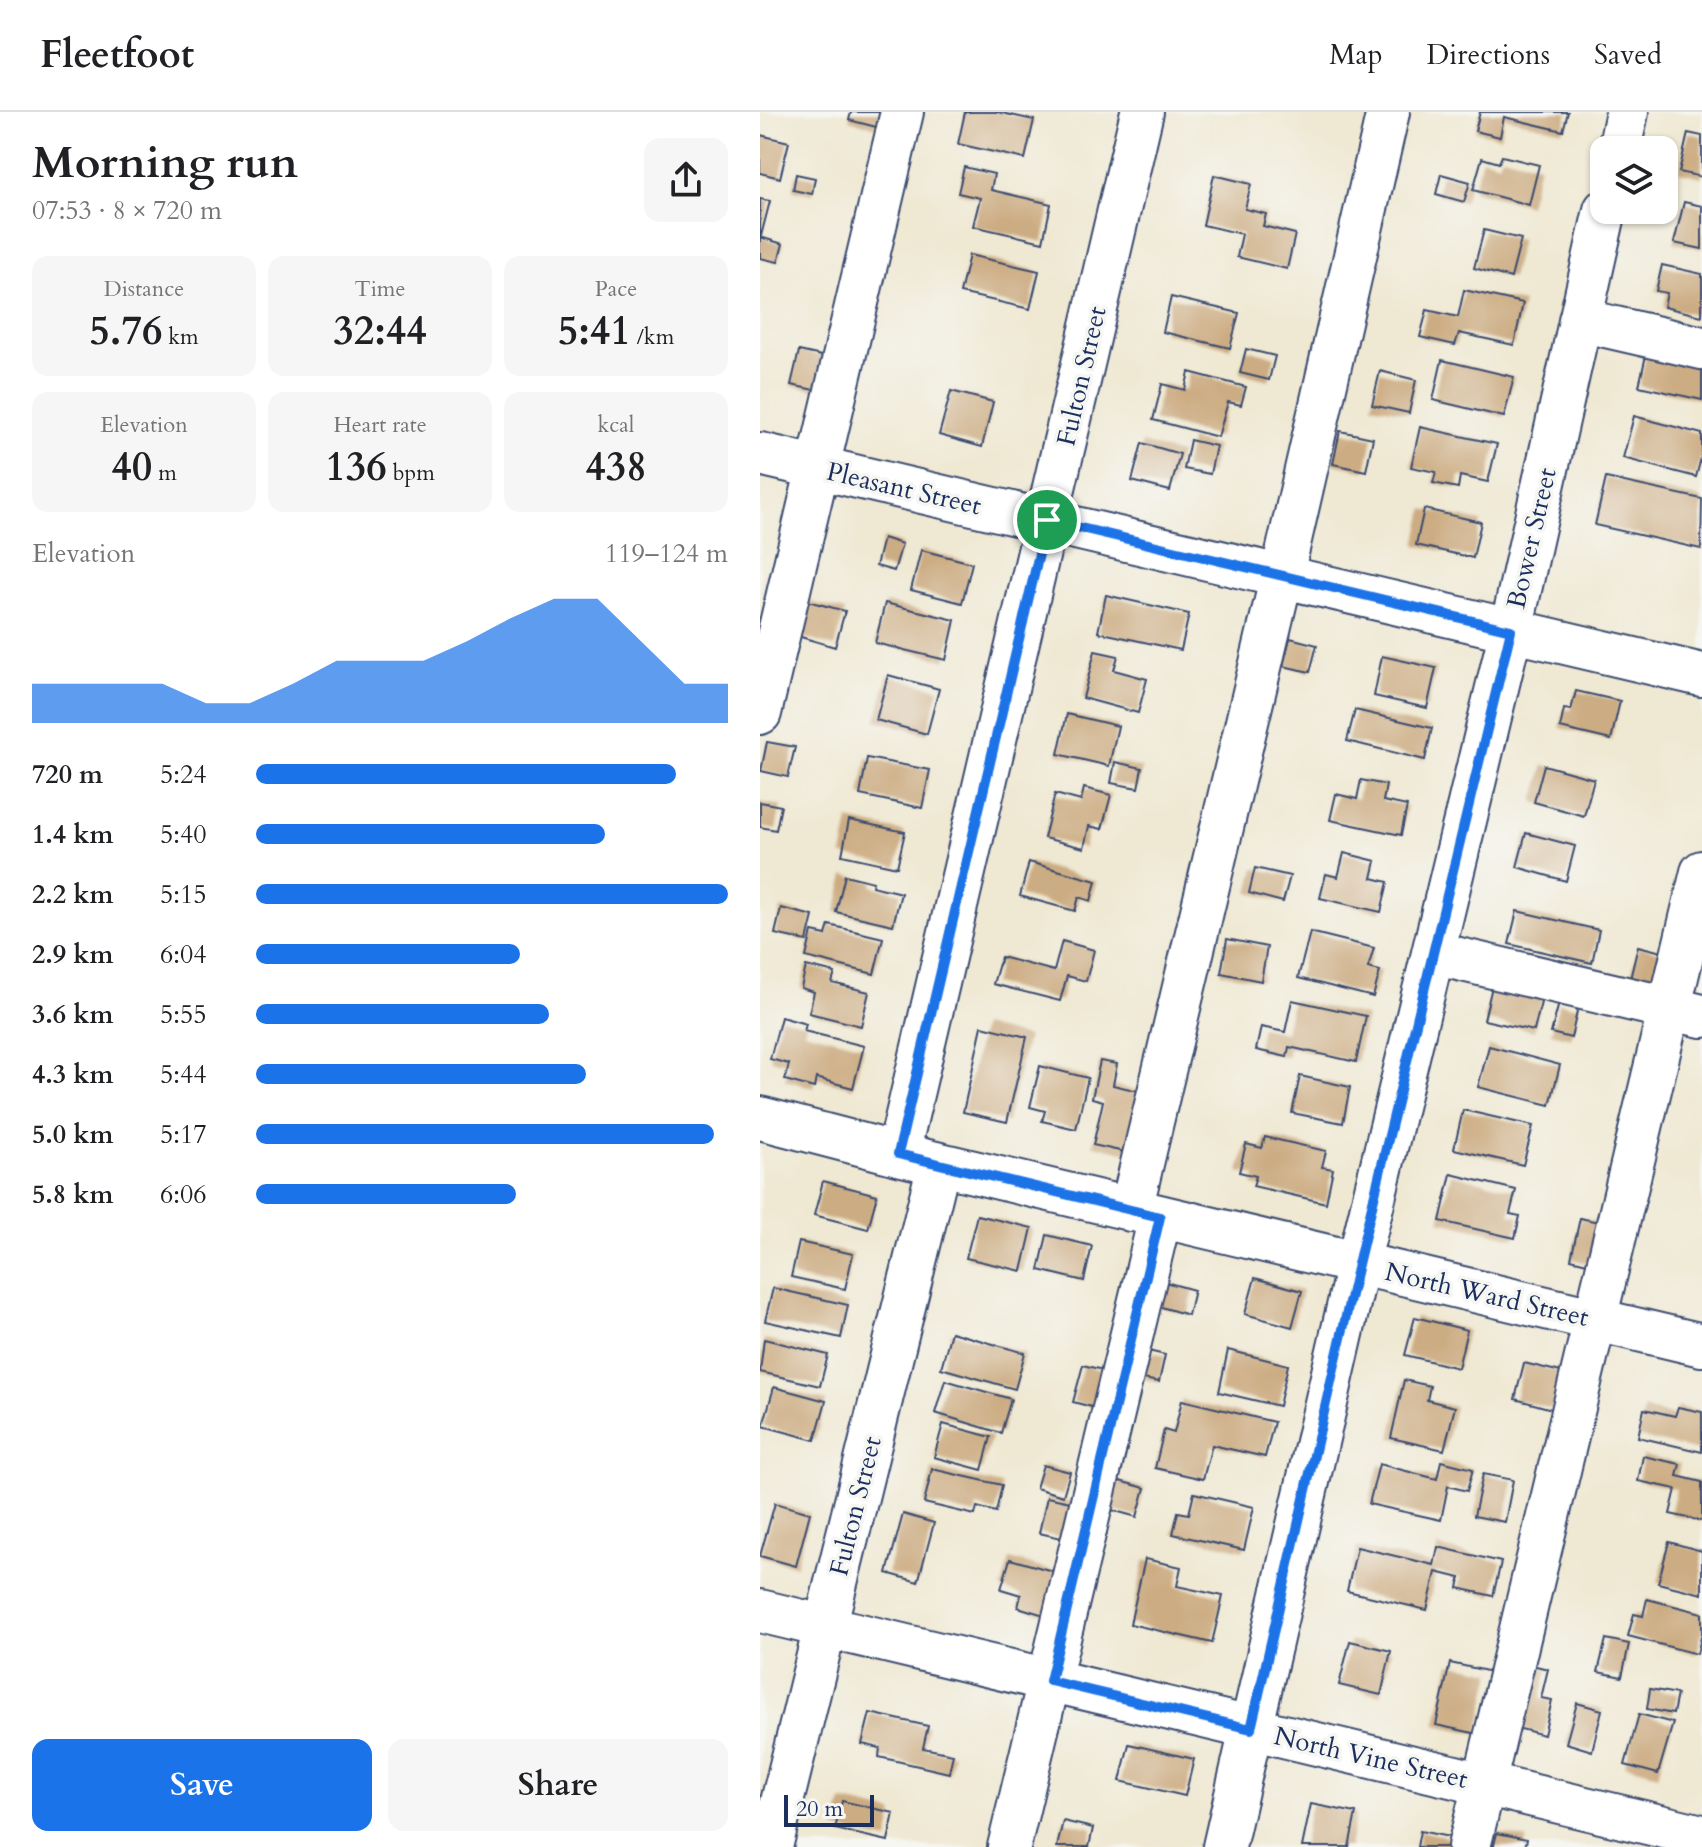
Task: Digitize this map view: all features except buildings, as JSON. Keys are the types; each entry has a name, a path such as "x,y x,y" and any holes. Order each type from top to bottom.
{"street":[{"path":"760,713 902,112"},
{"name":"Fulton Street","path":"898,1154 1142,112"},
{"path":"1009,1847 1050,1681 1282,575 1388,112"},
{"path":"1622,136 1627,112"},
{"name":"Bower Street","path":"1224,1847 1358,1264 1511,630 1602,224"},
{"path":"1580,320 1702,348"},
{"name":"Pleasant Street","path":"760,454 1702,675"},
{"path":"1469,1847 1595,1319 1686,1012 1702,872"},
{"path":"1433,953 1686,1012"},
{"name":"North Ward Street","path":"760,1118 939,1164 1702,1345"},
{"name":"Fulton Street","path":"771,1847 939,1164"},
{"name":"North Vine Street","path":"760,1611 1700,1836"}],"route":[{"path":"1047,520 1511,630 1358,1264 1251,1729 1050,1681 1160,1217 898,1154 1047,520"}]}
